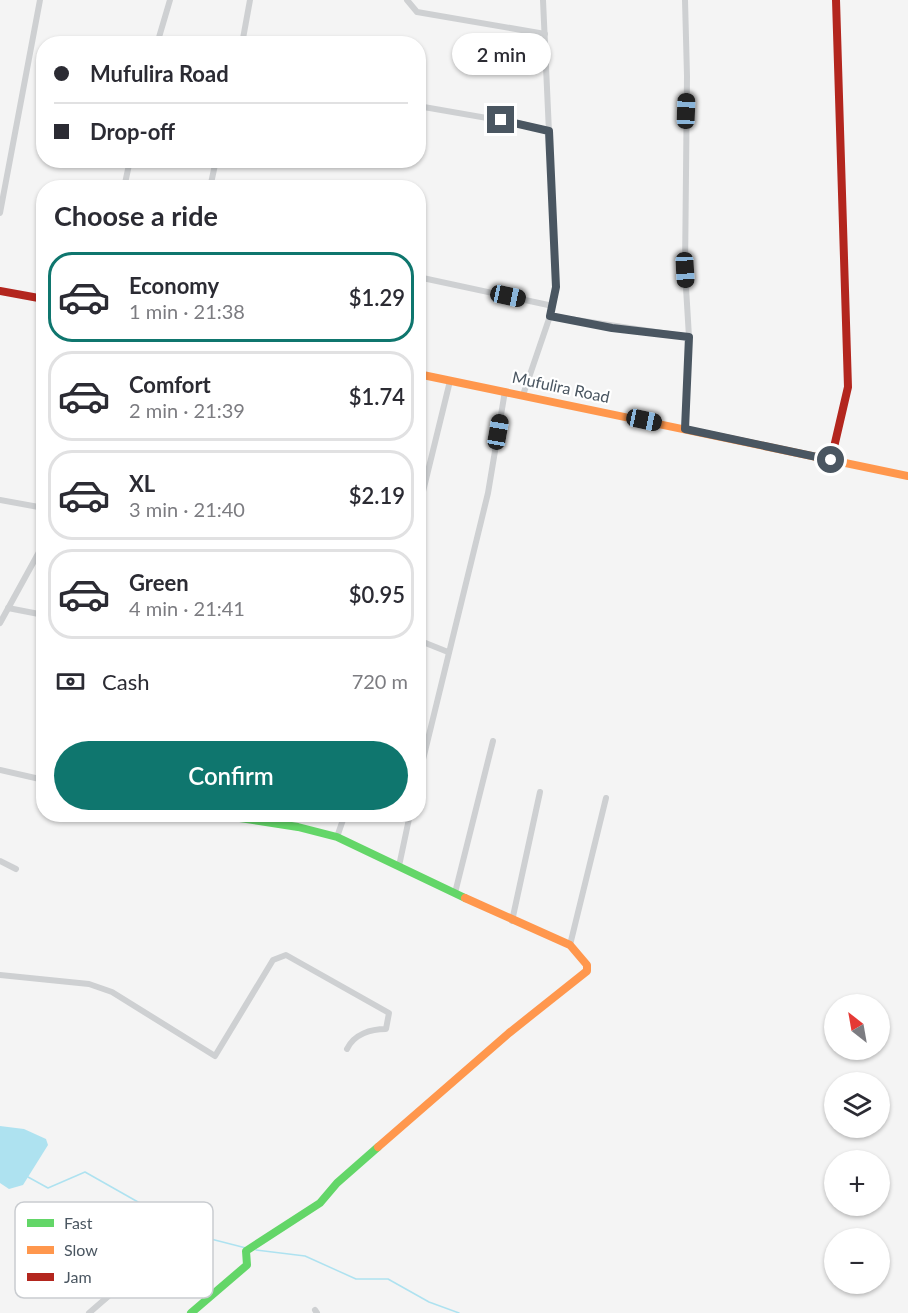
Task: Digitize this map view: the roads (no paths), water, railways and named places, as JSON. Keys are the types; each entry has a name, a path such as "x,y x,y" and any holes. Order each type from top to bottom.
{"street":[{"path":"0,213 40,0"},
{"path":"159,36 170,0"},
{"path":"243,36 250,0"},
{"path":"407,0 417,12 544,34"},
{"path":"523,395 550,316 556,287 543,0"},
{"path":"685,0 687,76 685,270 689,337 685,429"},
{"path":"831,460 845,407 848,378 836,0"},
{"path":"426,107 549,131"},
{"path":"426,279 552,306"},
{"path":"0,291 36,298"},
{"path":"550,316 612,328 689,337"},
{"name":"Mufulira Road","path":"426,376 908,476"},
{"path":"426,479 450,381"},
{"path":"426,746 488,493 505,391"},
{"path":"0,500 36,507"},
{"path":"0,622 36,557"},
{"path":"0,604 36,613"},
{"path":"426,643 448,652"},
{"path":"455,893 493,741"},
{"path":"0,770 36,778"},
{"path":"512,921 540,792"},
{"path":"570,945 606,798"},
{"path":"213,1294 247,1265 246,1251 320,1203 338,1184 509,1033 588,971 587,965 570,945 512,921 337,837 266,822"},
{"path":"337,837 342,822"},
{"path":"399,866 408,822"},
{"path":"0,861 16,869"},
{"path":"0,975 89,984 112,992 215,1056 270,966 277,957 286,955 389,1013 386,1029 362,1034 351,1040 347,1049"},
{"path":"89,1313 106,1298"},
{"path":"191,1313 208,1298"}],"water":[{"path":"0,1126 24,1129 46,1139 48,1145 23,1185 9,1189 0,1183"}],"waterway":[{"path":"28,1177 48,1188 85,1172 138,1202"},
{"path":"213,1240 246,1248"},
{"path":"256,1250 305,1256 356,1279 388,1279 429,1302 459,1313"}]}
